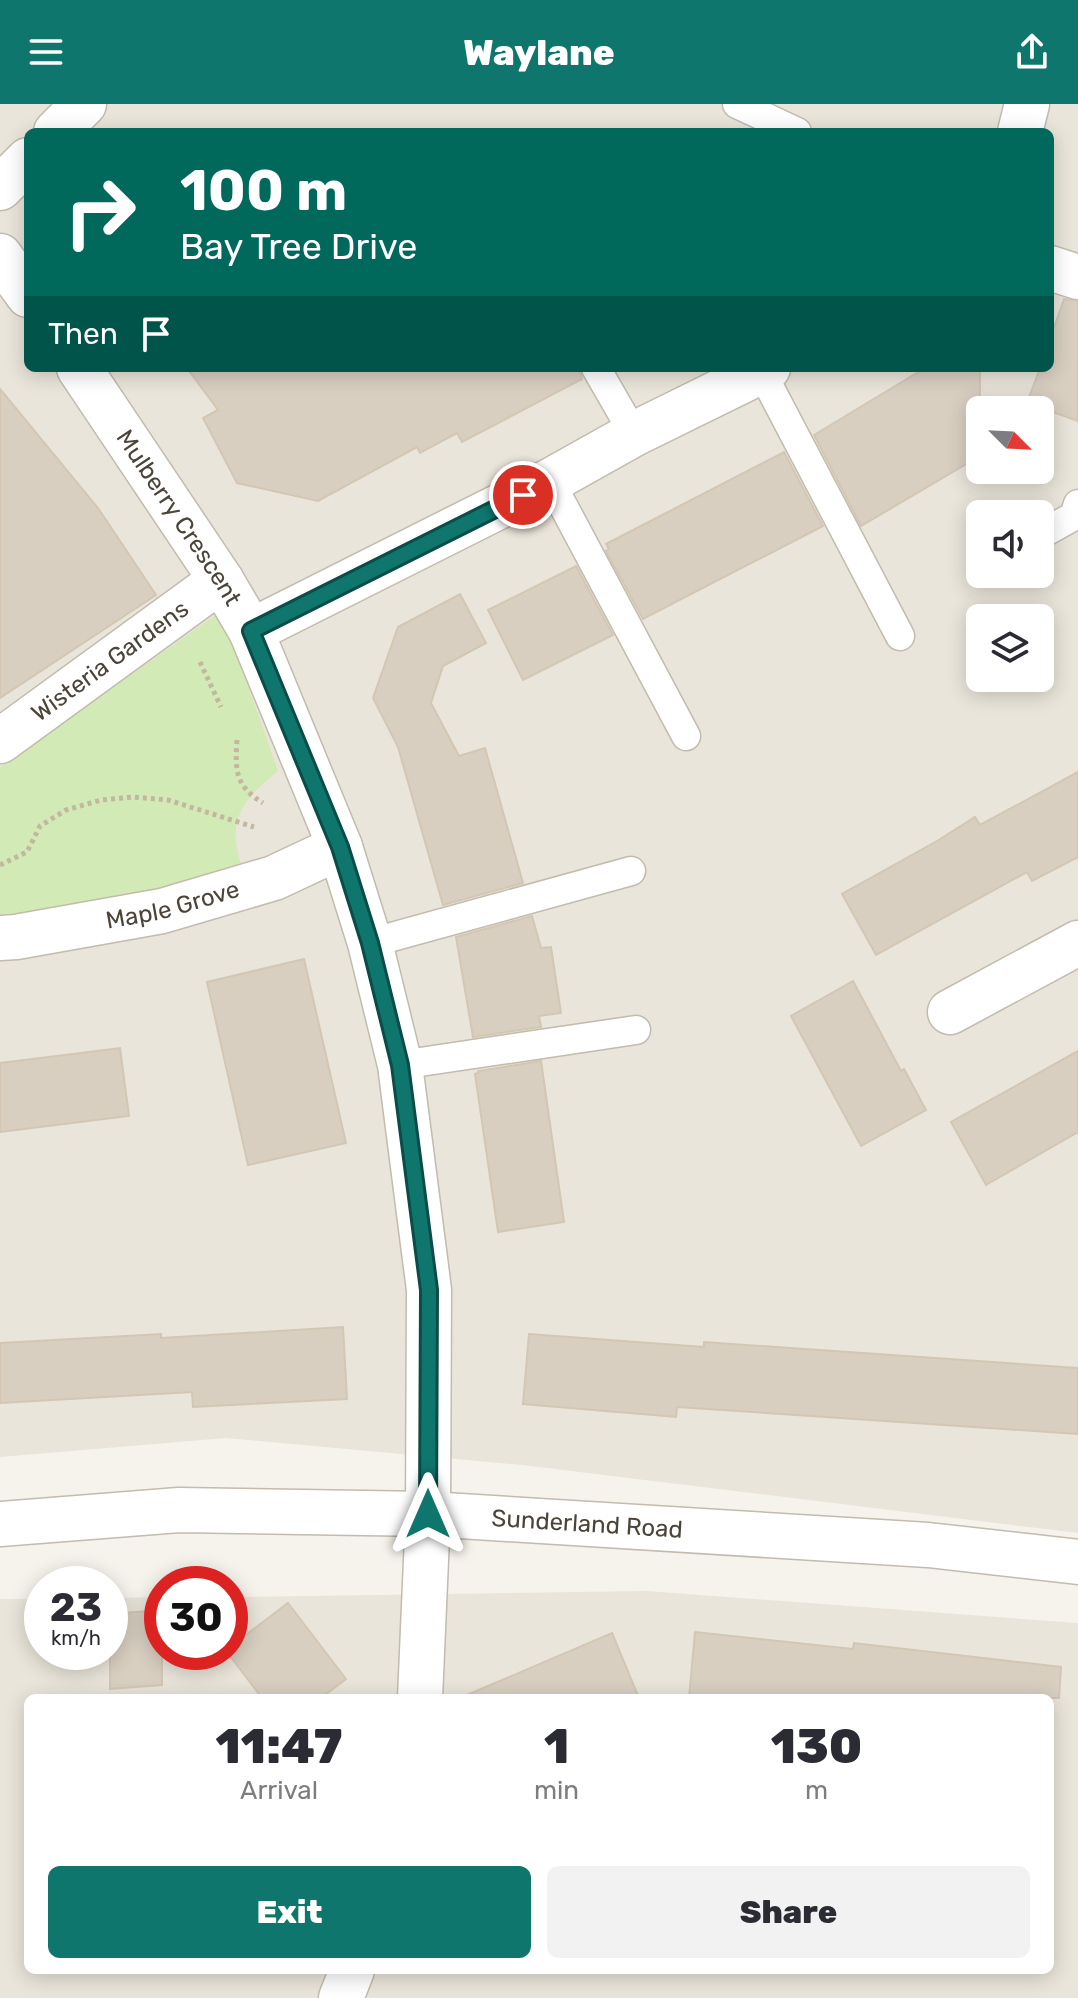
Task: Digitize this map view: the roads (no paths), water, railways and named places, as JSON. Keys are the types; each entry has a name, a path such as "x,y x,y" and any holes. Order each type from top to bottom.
{"street":[{"path":"60,128 84,104"},
{"path":"1021,128 1027,104"},
{"path":"0,188 24,164"},
{"path":"0,256 24,289"},
{"path":"1054,269 1078,277"},
{"name":"Mulberry Crescent","path":"82,372 221,580 251,631 340,847 370,943 400,1065 429,1290 428,1514 420,1694"},
{"path":"251,631 760,372"},
{"name":"Wisteria Gardens","path":"0,741 221,580"},
{"name":"Maple Grove","path":"0,938 162,911 274,878 340,847"},
{"path":"950,1012 1078,943"},
{"name":"Sunderland Road","path":"0,1524 179,1510 428,1514 928,1545 1078,1562"},
{"path":"341,1998 350,1974"}],"lane":[{"path":"737,104 788,128"},
{"path":"598,372 634,434"},
{"path":"765,372 900,636"},
{"path":"550,481 686,736"},
{"path":"1054,527 1074,516 1078,504"},
{"path":"370,943 631,871"},
{"path":"400,1065 636,1030"}]}
